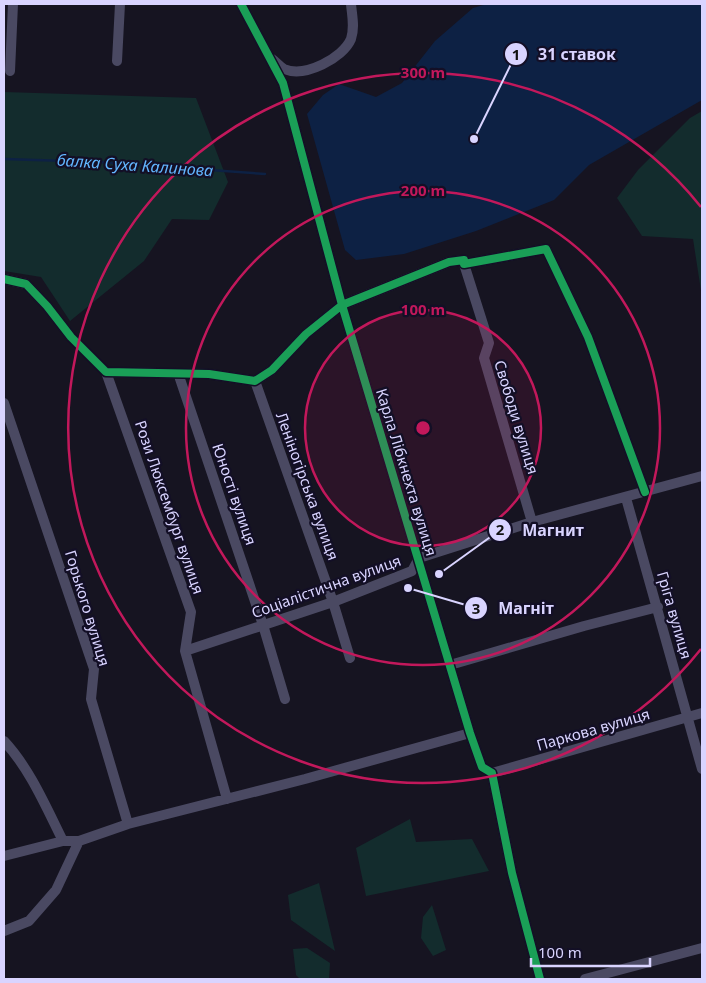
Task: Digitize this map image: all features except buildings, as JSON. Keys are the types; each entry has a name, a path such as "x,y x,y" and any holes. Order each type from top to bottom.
{"street":[{"path":"10,71 13,4"},
{"path":"117,61 120,4"},
{"name":"Карла Лібкнехта вулиця","path":"241,4 283,83 342,305 470,733 482,767 492,773 512,873 540,979"},
{"path":"271,59 285,69 308,70 318,67 340,53 346,48 353,31 354,20 351,4"},
{"path":"4,279 26,284 47,306 70,337 106,372 209,374 255,381 272,370 306,334 342,305 449,262 464,260 464,264 546,249 588,337 645,492"},
{"name":"Свободи вулиця","path":"464,264 489,344 484,358 532,522"},
{"name":"Рози Люксембург вулиця","path":"106,372 191,612 185,651 227,799"},
{"name":"Юності вулиця","path":"178,373 263,625 285,699"},
{"name":"Леніногірська вулиця","path":"255,381 333,602 350,658"},
{"name":"Горького вулиця","path":"4,403 94,668 91,698 128,824"},
{"name":"Соціалістична вулиця","path":"185,651 333,602 412,570 419,558 532,522 702,476"},
{"name":"Гріга вулиця","path":"626,498 702,770"},
{"path":"450,665 584,626 658,607"},
{"name":"Паркова вулиця","path":"492,773 702,713"},
{"path":"4,856 63,841 79,841 128,824 470,733"},
{"path":"4,741 34,785 63,841"},
{"path":"4,931 29,921 56,890 79,841"},
{"path":"585,979 702,948"}],"green space":[{"path":"4,92 196,98 228,182 209,220 172,219 144,261 70,321 41,277 4,271"},
{"path":"702,111 702,297 693,239 642,236 617,198 638,170 690,118"},
{"path":"410,819 416,842 472,839 489,871 366,896 356,848"},
{"path":"319,883 335,951 291,920 288,895"},
{"path":"432,905 446,950 433,956 421,938 423,917"},
{"path":"307,948 330,963 329,979 300,979 296,975 293,949"}],"water":[{"path":"487,4 702,4 702,100 589,165 554,200 476,231 404,254 356,260 345,250 307,114 323,95 339,84 376,97 402,83 435,41 473,8"}],"waterway":[{"name":"балка Суха Калинова","path":"4,159 98,162 265,174"}],"cycle path":[{"path":"241,4 283,83 342,305 470,733 482,767 492,773 512,873 540,979"},
{"path":"4,279 26,284 47,306 71,337 106,372 209,374 255,381 272,370 306,334 342,305 449,262 464,260 464,264 546,249 588,337 645,492"}],"place":[{"name":"31 ставок","path":"474,139"},
{"name":"Магнит","path":"439,574"},
{"name":"Магніт","path":"408,588"}]}
